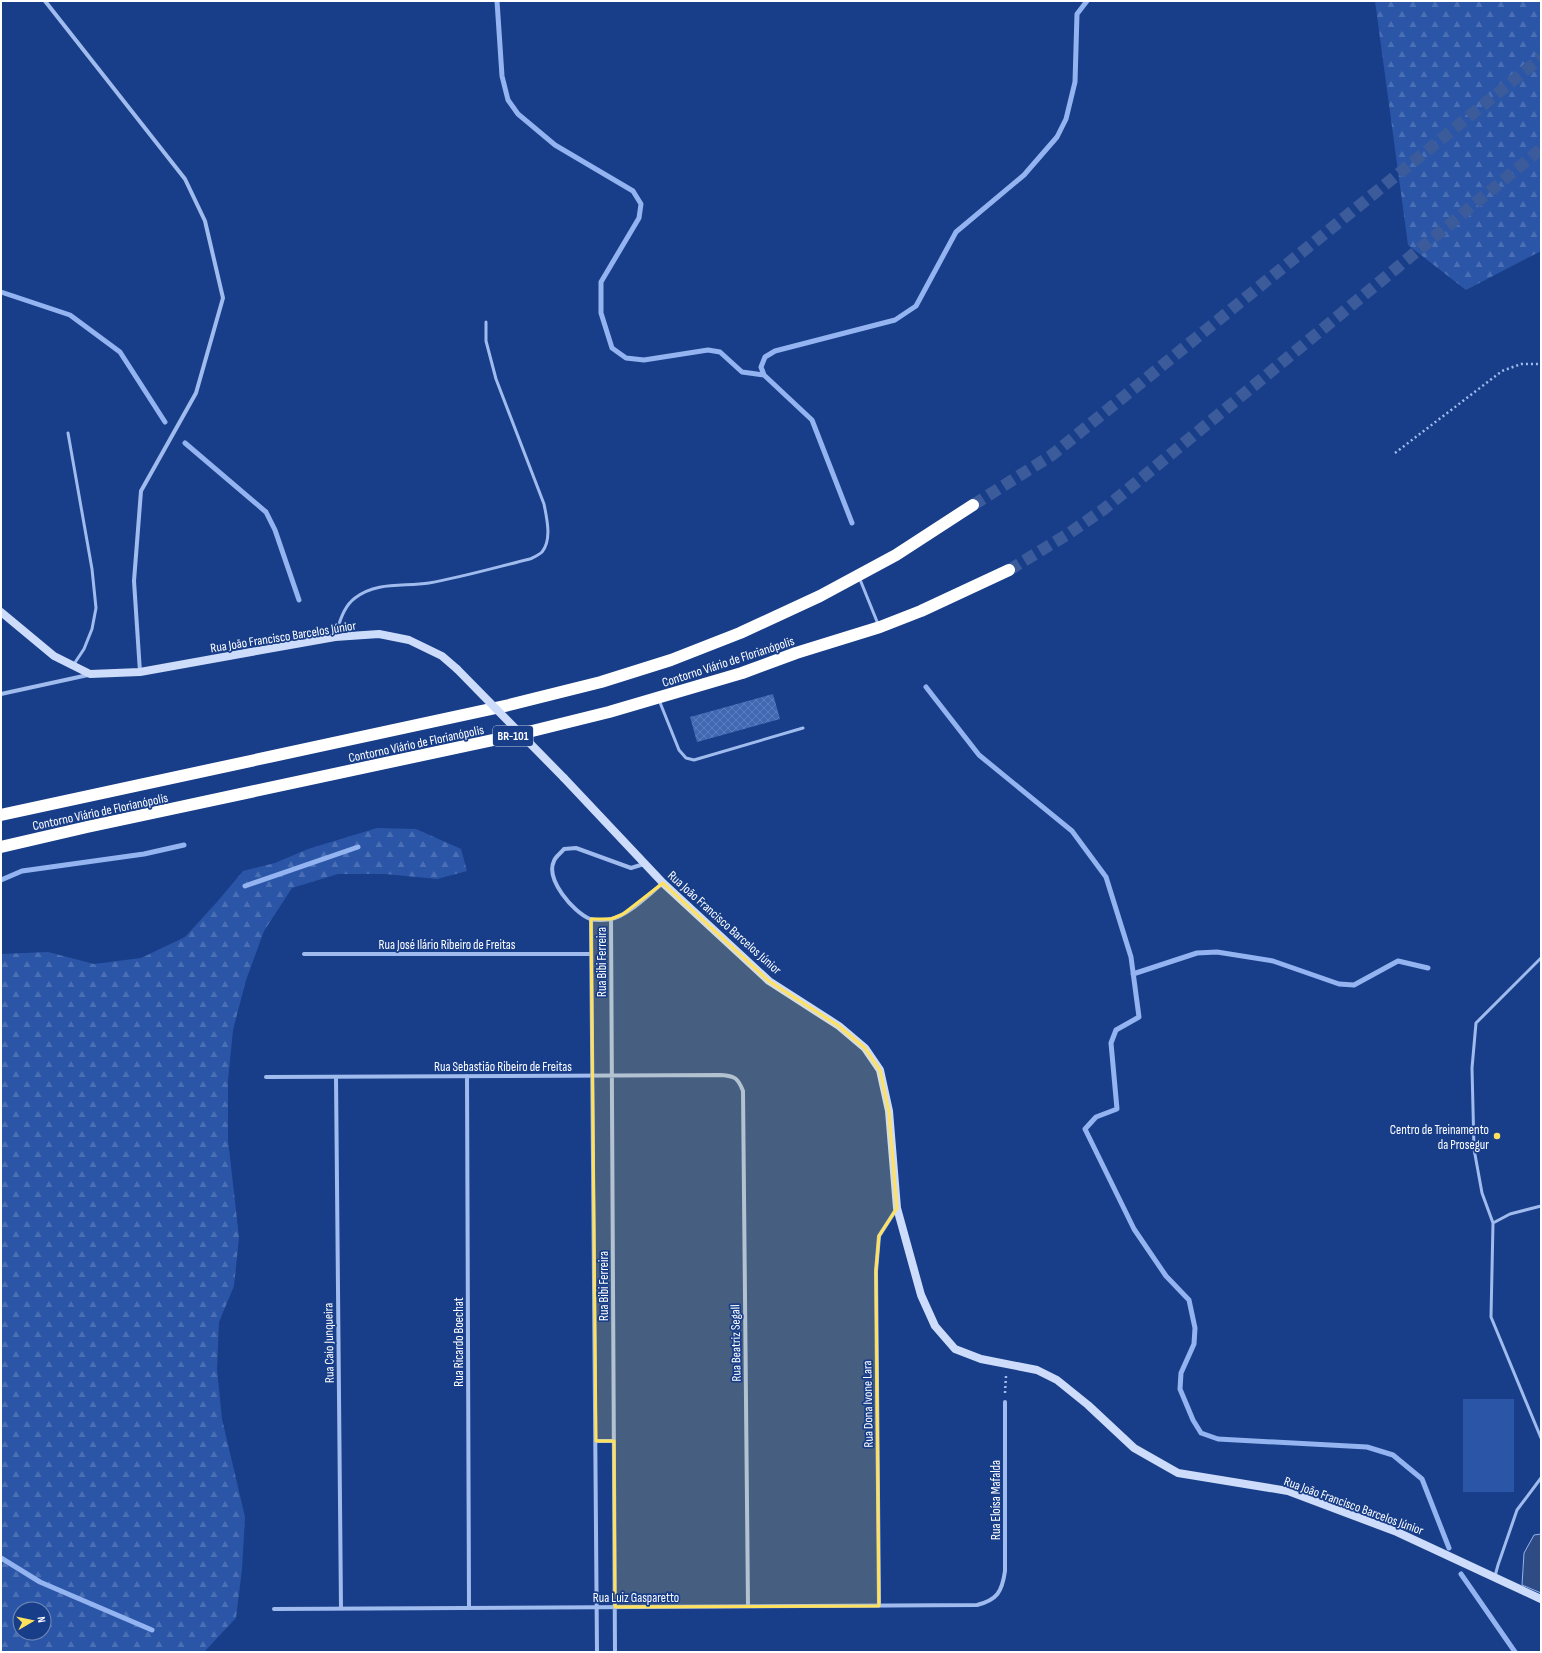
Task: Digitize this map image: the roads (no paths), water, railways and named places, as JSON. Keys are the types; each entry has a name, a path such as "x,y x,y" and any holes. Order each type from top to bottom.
{"highway":[{"name":"Contorno Viário de Florianópolis","path":"1,815 509,705 601,682 671,660 740,634 820,596 896,555 973,505"},
{"name":"Contorno Viário de Florianópolis","path":"1,847 516,736 659,698 880,627 921,611 1009,570"}],"street":[{"path":"45,1 185,179 205,221 223,298 196,393 142,491 134,581 140,672"},
{"path":"1,612 54,656 90,674"},
{"name":"Rua João Francisco Barcelos Júnior","path":"90,674 140,672 335,637 379,634 409,640 442,656 564,778 663,883 769,981 839,1026 865,1048 880,1070 889,1111 897,1208 921,1295 935,1326 956,1349 981,1358 1037,1370 1057,1380 1088,1405 1134,1448 1178,1473 1288,1491 1397,1532 1541,1599"},
{"path":"1,694 90,674"},
{"path":"644,864 632,868 576,848 564,849 554,861 552,876 562,894 570,904 581,914 591,919 611,919 623,914 663,883"},
{"name":"Rua Bibi Ferreira","path":"591,919 590,954 597,1652"},
{"name":"Rua Bibi Ferreira","path":"611,919 615,1652"},
{"name":"Rua José Ilário Ribeiro de Freitas","path":"304,954 590,954"},
{"name":"Rua Sebastião Ribeiro de Freitas","path":"266,1077 721,1075 731,1076 739,1081"},
{"name":"Rua Ricardo Boechat","path":"467,1076 469,1608"},
{"name":"Rua Caio Junqueira","path":"336,1077 341,1608"},
{"name":"Rua Beatriz Segall","path":"739,1081 743,1091 748,1606"},
{"name":"Rua Dona Ivone Lara","path":"879,1606 876,1271 879,1236 897,1208"},
{"name":"Rua Eloísa Mafalda","path":"996,1596 1003,1586 1005,1571 1005,1402"},
{"path":"596,1441 614,1441"},
{"name":"Rua Luiz Gasparetto","path":"274,1609 977,1606 996,1596"}],"lane":[{"path":"335,637 342,613 354,598 370,589 390,585 428,583 530,559 541,553 547,543 548,523 544,504 496,379 486,341 486,322"},
{"path":"68,433 92,569 96,608 92,629 87,642 72,666"},
{"path":"858,575 880,627"},
{"path":"659,698 679,750 686,758 694,760 803,728"},
{"path":"1541,958 1476,1023 1474,1029 1472,1068 1474,1149 1482,1193 1493,1223 1491,1317 1541,1438"},
{"path":"1493,1223 1510,1214 1541,1206"},
{"path":"1495,1578 1517,1510 1541,1478"}],"waterway":[{"path":"497,1 502,76 508,100 518,114 555,145 633,191 641,204 639,218 601,282 601,313 612,348 626,358 644,360 708,350 720,352 742,372 764,375"},
{"path":"852,523 812,420 764,375 761,367 765,357 775,351 895,320 916,306 956,232 1024,175 1057,137 1066,119 1075,82 1077,14 1087,1"},
{"path":"1,292 70,315 120,352 165,422"},
{"path":"185,443 266,512 275,530 299,600"},
{"path":"926,687 979,755 1072,831 1106,877 1131,957 1139,1017 1116,1030 1111,1043 1117,1109 1096,1117 1085,1129 1134,1229 1166,1276 1189,1300 1195,1328 1194,1344 1181,1373 1180,1389 1193,1420 1201,1433 1218,1439 1367,1447 1393,1455 1422,1479 1449,1548"},
{"path":"1,880 22,871 144,854 184,845"},
{"path":"245,886 358,847"},
{"path":"1133,974 1197,953 1217,952 1273,961 1339,984 1354,985 1398,961 1428,968"},
{"path":"1,1558 40,1582 152,1630"},
{"path":"1461,1574 1515,1652"}],"tunnel":[{"path":"973,505 1052,455 1541,58"},
{"path":"1009,570 1068,534 1104,509 1541,149"}],"place":[{"name":"Centro de Treinamento da Prosegur","path":"1497,1136"}]}
